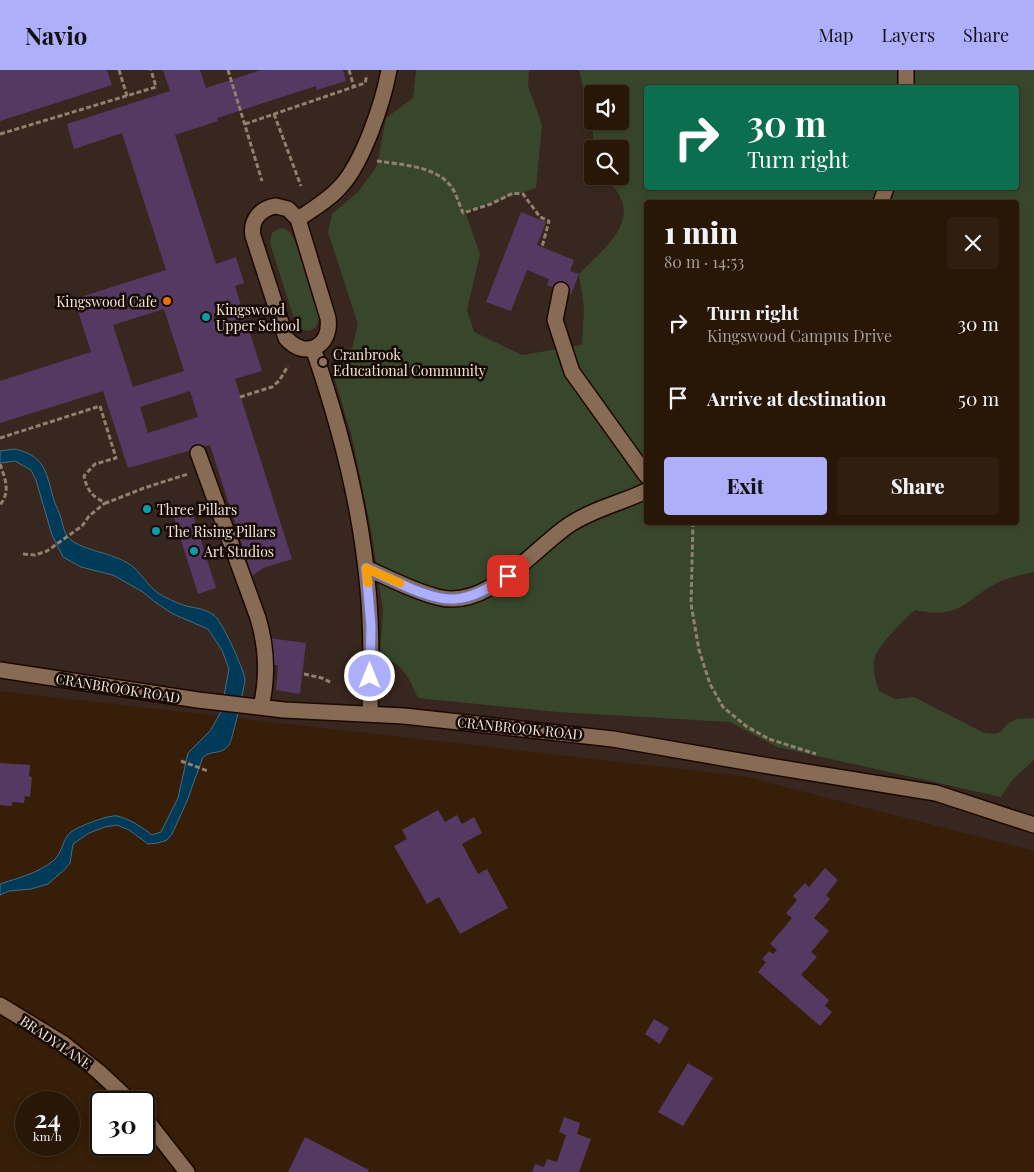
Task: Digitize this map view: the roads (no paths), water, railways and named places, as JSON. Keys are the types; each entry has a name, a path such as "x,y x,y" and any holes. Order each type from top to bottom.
{"street":[{"path":"298,218 334,193 358,162 377,113 389,70"},
{"path":"906,70 906,85"},
{"path":"284,207 298,218 330,326 326,338 313,348 307,349 295,347 286,338 252,232 253,224 258,215 269,208 284,207"},
{"path":"561,290 555,320 572,372 644,472"},
{"path":"313,348 327,390 348,467 360,526 371,626 370,714"},
{"path":"198,452 264,639 266,681 261,707"},
{"path":"366,568 438,598 461,598 484,590 508,576 560,532 582,517 644,492"},
{"name":"CRANBROOK ROAD","path":"0,670 198,700 284,710 404,716 613,739 936,793 1034,825"},
{"name":"BRADY LANE","path":"0,1005 64,1044 119,1091"},
{"path":"155,1130 187,1172"}],"water":[{"path":"14,449 32,455 42,466 65,532 70,539 82,546 115,557 129,564 137,570 154,590 164,597 214,615 232,645 245,679 229,745 223,750 203,757 187,801 172,834 167,840 148,844 129,830 117,825 105,827 89,833 73,844 70,863 48,884 31,889 9,891 0,895 0,884 28,875 53,861 59,854 68,835 87,824 108,817 118,816 136,824 152,835 161,832 178,798 188,753 210,731 221,712 229,669 222,650 208,629 173,614 143,592 113,575 81,567 63,557 52,535 36,480 31,470 15,461 0,463 0,451"}],"place":[{"name":"Kingswood Cafe","path":"167,301"},
{"name":"Kingswood Upper School","path":"206,317"},
{"name":"Cranbrook Educational Community","path":"323,362"},
{"name":"Three Pillars","path":"147,509"},
{"name":"The Rising Pillars","path":"156,531"},
{"name":"Art Studios","path":"194,551"}]}
